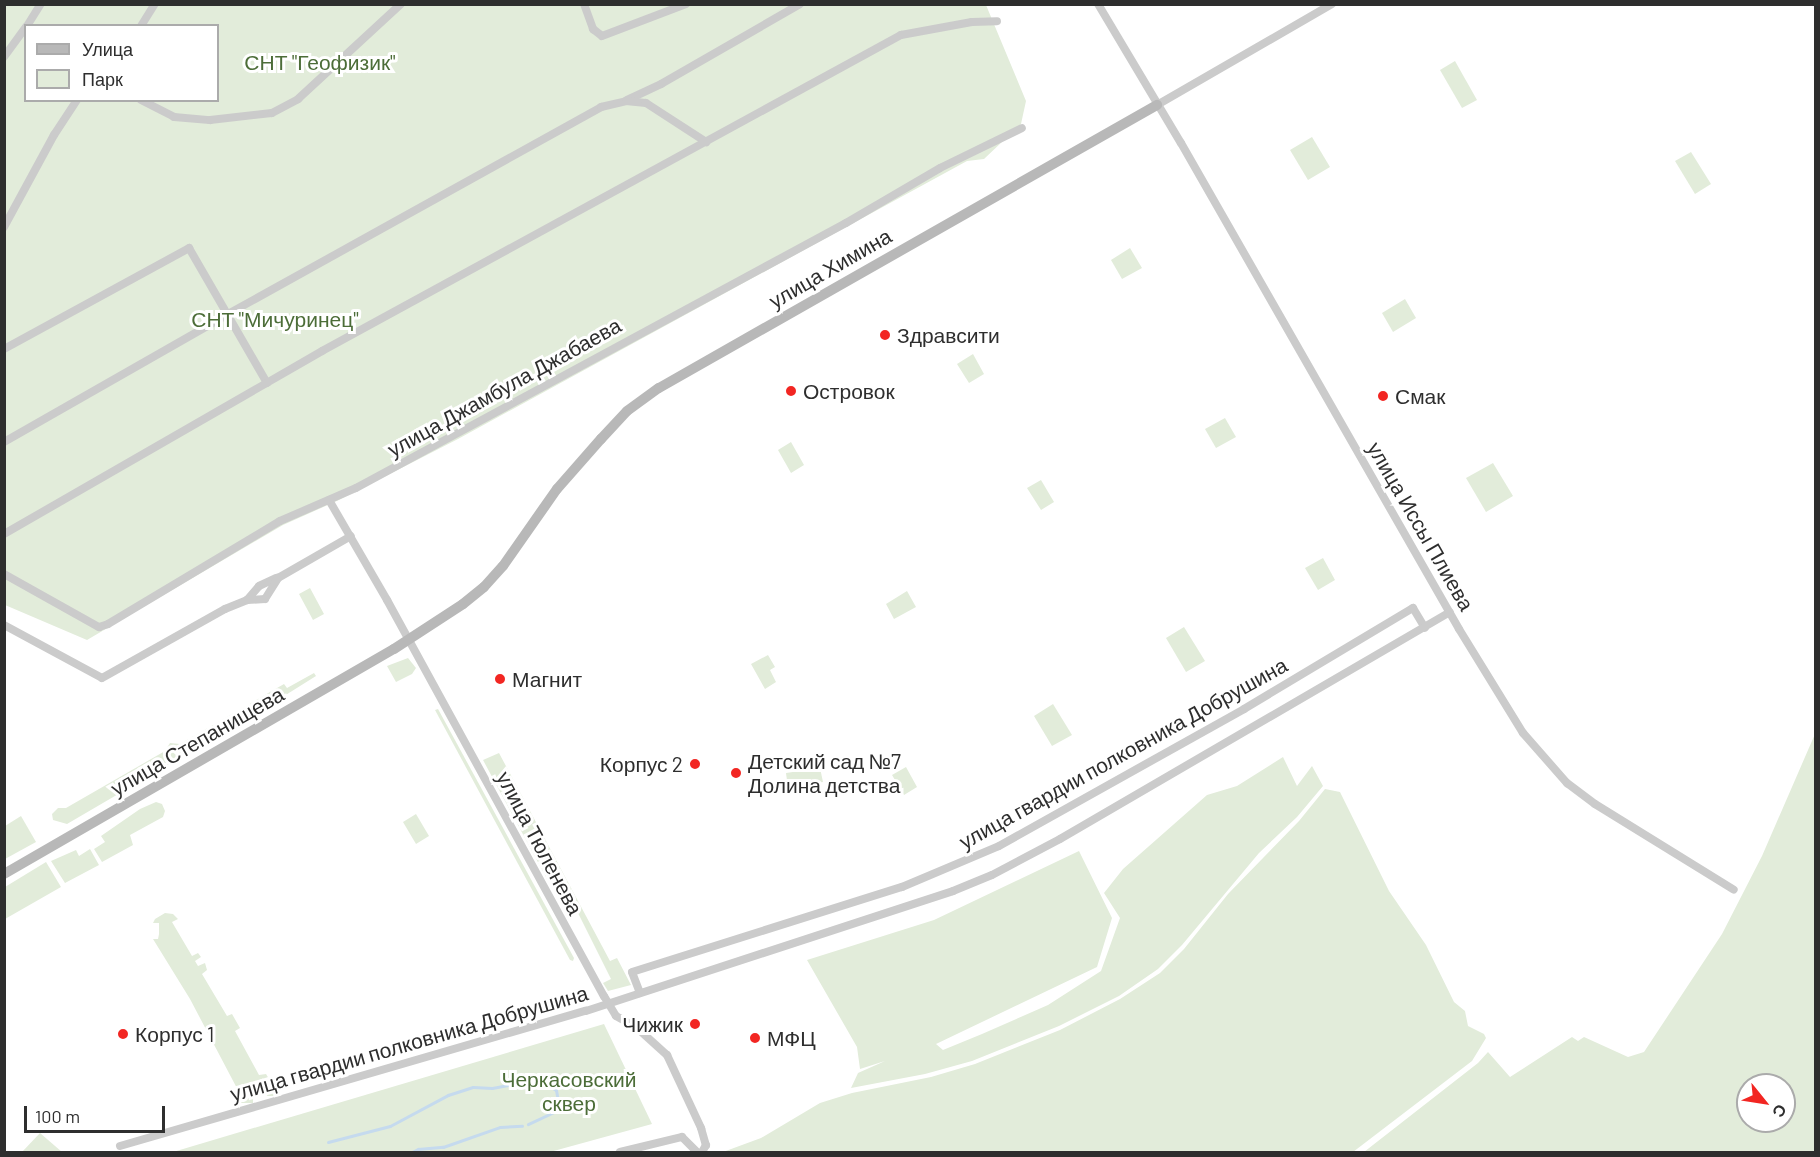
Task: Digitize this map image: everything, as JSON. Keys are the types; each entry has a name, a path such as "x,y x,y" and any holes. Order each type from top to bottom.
{"street":[{"path":"27,24 41,4"},
{"path":"142,24 155,4"},
{"path":"145,102 174,117 210,120 272,113 298,99 401,4"},
{"path":"584,4 592,29 602,36 676,6 687,4"},
{"path":"4,442 228,314 601,107 626,101 661,84 800,4"},
{"name":"улица Иссы Плиева","path":"1098,4 1450,612 1523,733 1567,783 1651,841 1734,890"},
{"name":"улица Химина","path":"408,639 484,587 522,543 557,489 627,411 659,388 1332,4"},
{"path":"4,534 267,383 901,35 972,22 997,21"},
{"path":"4,57 24,29"},
{"path":"626,101 646,103 706,142"},
{"path":"4,227 54,135 76,102"},
{"name":"улица Джамбула Джабаева","path":"4,574 99,627 136,608 280,521 374,478 846,223 940,168 1022,128"},
{"path":"4,349 189,248 267,383"},
{"name":"улица Тюленева","path":"328,500 351,536 616,1016 636,1027 667,1055 701,1128 706,1148 702,1152"},
{"path":"247,600 259,586 278,578 351,536"},
{"path":"4,625 102,678 220,611 247,600 265,599 278,578"},
{"name":"улица гвардии полковника Добрушина","path":"640,993 632,972 902,887 999,846 1244,709 1413,608 1425,628"},
{"name":"улица гвардии полковника Добрушина","path":"120,1146 609,1004 909,906 992,875 1060,839 1450,612"},
{"name":"улица Степанищева","path":"4,874 408,639"},
{"path":"620,1152 682,1137 697,1152"}],"green space":[{"name":"СНТ \"Мичуринец\"","path":"4,5 986,5 1026,101 1021,124 984,159 967,161 458,439 339,500 283,525 87,640 5,605"},
{"path":"1455,61 1477,100 1462,108 1440,70"},
{"path":"1312,137 1330,167 1308,180 1290,150"},
{"path":"1691,152 1711,184 1695,194 1675,161"},
{"path":"1130,248 1142,268 1122,279 1111,260"},
{"path":"1405,299 1416,318 1393,332 1382,313"},
{"path":"973,354 984,374 969,383 957,364"},
{"path":"1225,418 1236,437 1216,448 1205,429"},
{"path":"791,442 804,465 791,473 778,450"},
{"path":"1493,463 1513,496 1486,512 1466,478"},
{"path":"1041,480 1054,502 1041,510 1027,488"},
{"path":"1323,558 1335,580 1318,590 1305,568"},
{"path":"310,588 324,614 313,620 299,594"},
{"path":"907,591 916,607 894,619 886,604"},
{"path":"1184,627 1205,661 1186,672 1166,638"},
{"path":"768,655 775,667 770,670 776,682 765,689 751,664"},
{"path":"408,658 416,668 412,674 396,682 387,666"},
{"path":"314,673 316,676 257,713 67,824 53,820 52,814 58,808 66,808 165,751 170,743 180,744 284,684 287,688"},
{"path":"1053,704 1072,735 1052,746 1034,716"},
{"path":"438,709 574,958 573,961 570,960 435,710"},
{"path":"1815,734 1815,1152 1364,1152 1478,1063 1488,1052 1510,1077 1572,1037 1578,1041 1584,1037 1628,1057 1644,1052 1722,934 1762,856"},
{"path":"499,753 610,961 617,958 631,985 608,991 603,983 611,979 571,899 563,902 547,879 483,760"},
{"path":"1283,757 1297,786 1312,766 1323,786 1297,817 1259,853 1182,945 1158,969 1119,996 1059,1026 972,1061 925,1074 851,1088 858,1073 885,1061 860,1069 857,1047 807,960 934,920 1079,851 1112,918 1097,967 936,1044 943,1050 982,1034 1048,1005 1101,971 1120,918 1104,893 1123,869 1207,795 1237,786"},
{"path":"906,767 917,787 904,795 892,775"},
{"path":"820,768 823,782 788,788 786,773"},
{"path":"1325,789 1340,792 1389,891 1426,945 1454,1002 1465,1011 1468,1026 1484,1034 1486,1038 1472,1061 1353,1152 723,1152 761,1138 820,1103 852,1093 931,1077 975,1064 1060,1030 1120,999 1160,973 1184,949 1228,894 1299,821"},
{"path":"156,802 162,804 165,811 163,817 130,835 133,845 102,862 94,849 105,842 101,836 140,809"},
{"path":"416,814 429,836 416,844 403,822"},
{"path":"21,816 36,842 5,859 5,826"},
{"path":"90,849 99,865 65,883 51,861 76,850 79,856"},
{"path":"46,862 61,887 5,919 5,887"},
{"path":"165,913 173,914 178,919 172,922 192,956 198,953 201,957 195,961 198,966 205,963 207,970 202,974 227,1016 232,1014 240,1028 235,1031 259,1075 266,1074 274,1087 276,1093 273,1096 267,1096 265,1091 253,1095 253,1103 240,1103 240,1094 190,999 153,939 158,939 159,923 153,923"},
{"name":"Черкасовский сквер","path":"604,1024 652,1124 550,1152 173,1152"},
{"path":"40,1133 62,1152 22,1152"}],"waterway":[{"path":"328,1142 390,1126 448,1095 473,1087 492,1088 539,1079 556,1090 558,1101 556,1111 528,1124"},
{"path":"412,1152 418,1149 443,1147 500,1127 522,1126"}],"place":[{"name":"Здравсити","path":"885,335"},
{"name":"Островок","path":"791,391"},
{"name":"Смак","path":"1383,396"},
{"name":"Магнит","path":"500,679"},
{"name":"Корпус 2","path":"695,764"},
{"name":"Детский сад №7 Долина детства","path":"736,773"},
{"name":"Чижик","path":"695,1024"},
{"name":"Корпус 1","path":"123,1034"},
{"name":"МФЦ","path":"755,1038"}],"park label":[{"name":"СНТ \"Геофизик\"","path":"320,62"}]}
